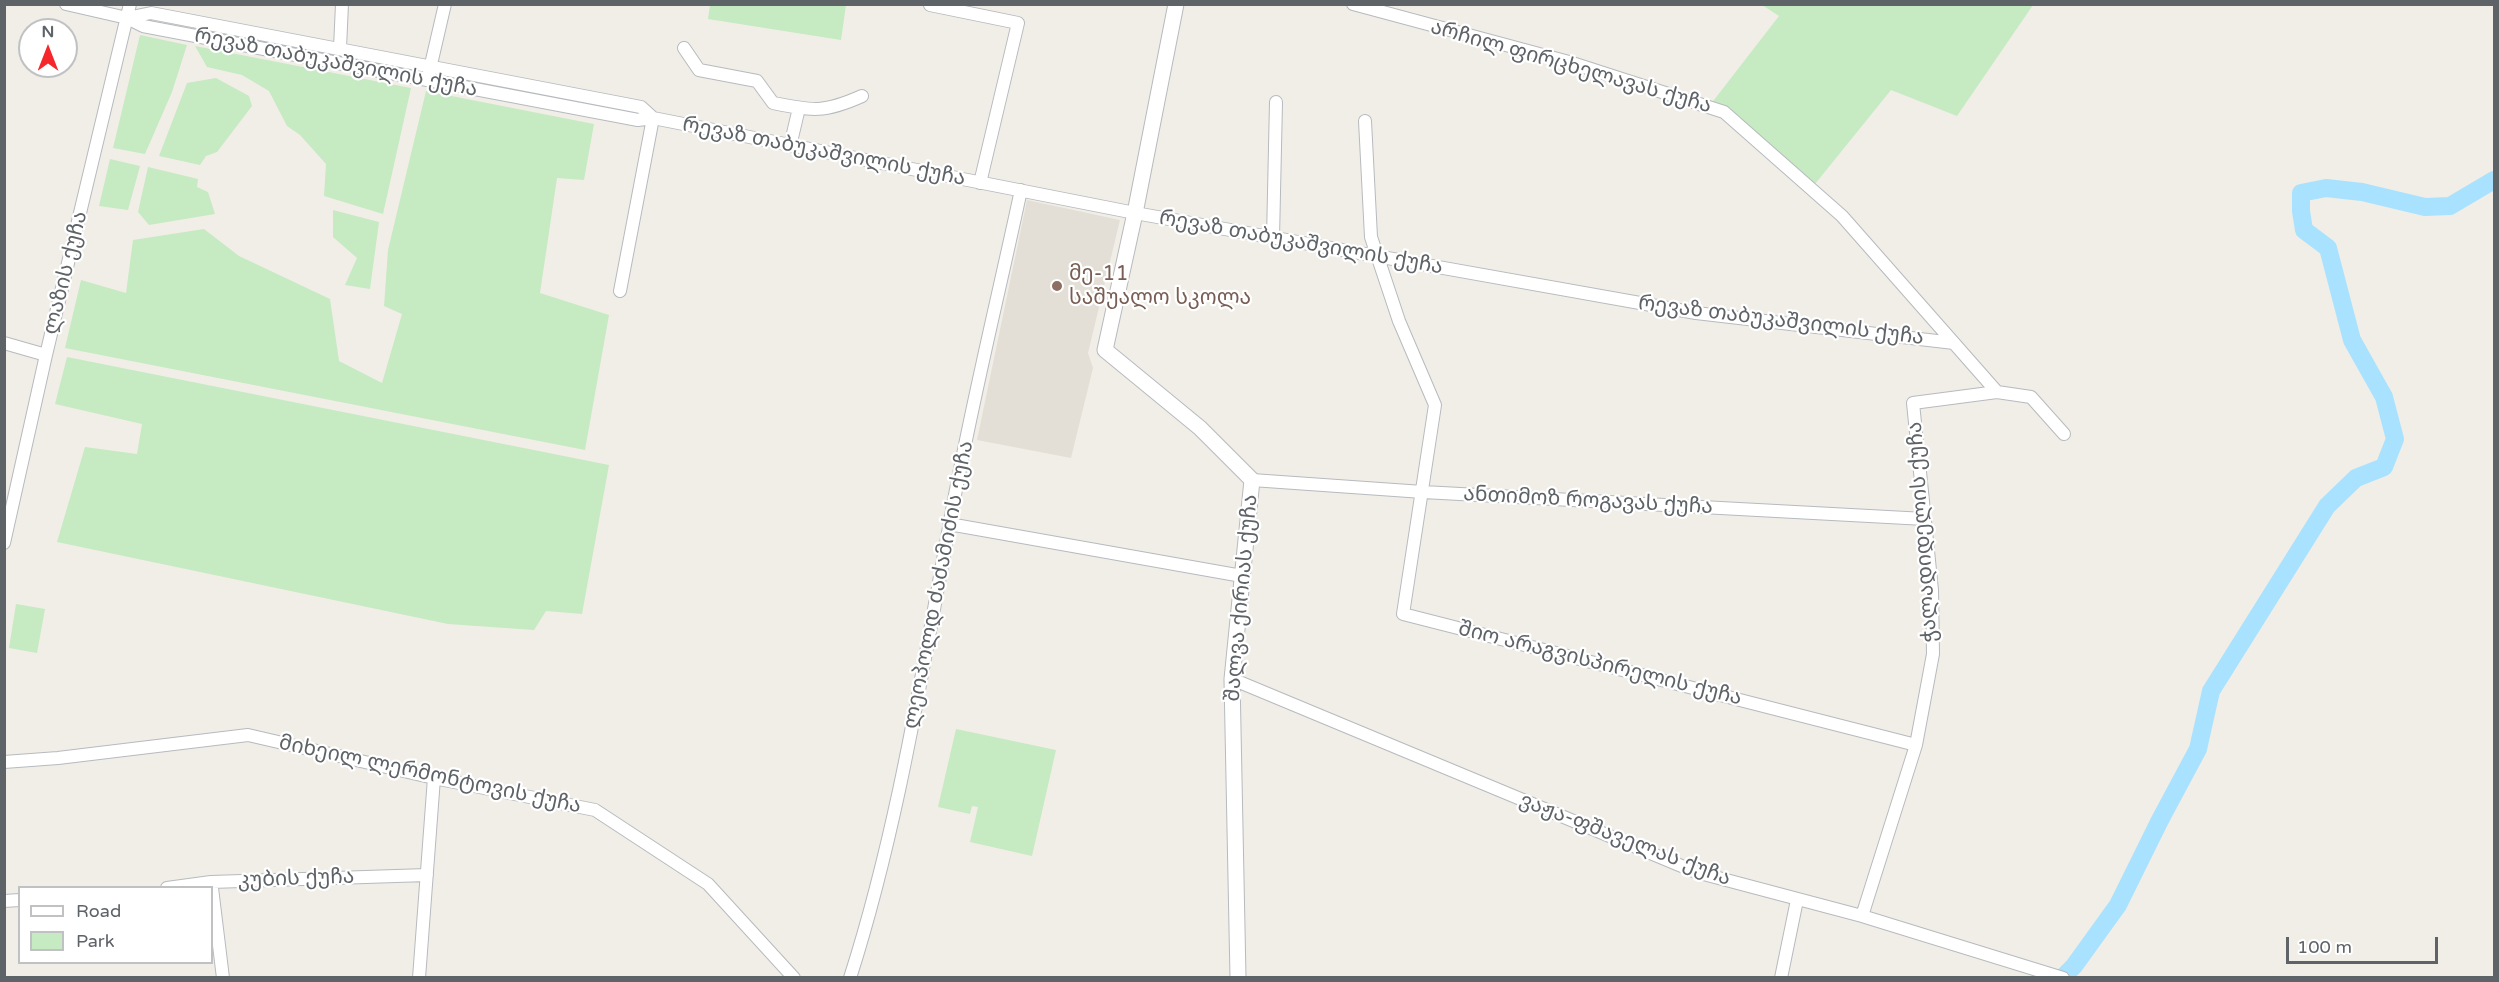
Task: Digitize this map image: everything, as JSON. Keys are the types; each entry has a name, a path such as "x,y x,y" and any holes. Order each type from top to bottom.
{"street":[{"name":"რევაზ თაბუკაშვილის ქუჩა","path":"66,4 127,18 143,26 638,120 653,118 1273,238 1696,313 1954,343"},
{"name":"ლაზის ქუჩა","path":"4,543 46,354 130,4"},
{"path":"340,48 342,4"},
{"path":"428,81 445,4"},
{"name":"შალვა ქირიას ქუჩა","path":"1176,4 1135,213 1104,350 1200,428 1252,480 1232,679 1238,978"},
{"name":"არჩილ ფირცხელავას ქუჩა","path":"1353,4 1569,62 1724,112 1842,216 1997,392"},
{"path":"930,5 1018,23 980,183"},
{"name":"რევაზ თაბუკაშვილის ქუჩა","path":"127,18 151,13 340,48 641,107 653,118"},
{"path":"684,48 699,70 757,81 773,103 823,110 837,107 862,96"},
{"path":"1273,238 1276,102"},
{"path":"790,146 800,108"},
{"path":"620,291 653,118"},
{"path":"1365,121 1371,237 1399,321 1435,405 1423,492"},
{"name":"ლეოპოლდ ძაძამიძის ქუჩა","path":"850,978 872,908 888,840 927,654 949,524 1021,190"},
{"path":"4,343 46,354"},
{"path":"1997,392 2031,398 2064,434"},
{"name":"ჭალადიდელის ქუჩა","path":"1862,916 1916,745 1933,654 1932,590 1913,403 1997,392"},
{"name":"ანთიმოზ როგავას ქუჩა","path":"1252,480 1423,492 1925,519"},
{"name":"შიო არაგვისპირელის ქუჩა","path":"1423,492 1403,614 1916,745"},
{"path":"949,524 1242,576"},
{"name":"ვაჟა-ფშაველას ქუჩა","path":"1232,679 1696,872 1862,916 2027,965 2063,978"},
{"name":"მიხეილ ლერმონტოვის ქუჩა","path":"4,762 58,758 248,735 434,778 595,810 708,884 795,978"},
{"path":"419,978 434,778"},
{"name":"კუბის ქუჩა","path":"211,886 427,875"},
{"path":"1781,978 1797,900"},
{"path":"213,901 223,978"}],"shaded area":[{"name":"მე-11 საშუალო სკოლა","path":"1027,200 1120,220 1088,353 1093,368 1071,458 977,440"}],"green space":[{"path":"710,4 846,5 841,40 708,19"},
{"path":"1762,5 2033,5 1957,116 1891,90 1815,184 1763,145 1707,109 1779,16"},
{"path":"140,35 187,45 172,92 145,154 113,148"},
{"path":"195,46 411,88 383,214 324,196 326,164 300,135 287,126 269,91 242,75 207,67"},
{"path":"216,78 249,96 252,106 217,152 206,156 200,165 159,156 187,83"},
{"path":"426,91 594,124 584,180 557,178 540,293 609,315 585,450 65,348 81,280 126,293 133,240 204,229 239,256 330,299 339,361 382,383 402,314 384,306 388,250"},
{"path":"110,159 140,166 128,210 99,206"},
{"path":"148,167 198,179 197,187 208,192 215,214 149,225 138,212"},
{"path":"333,210 379,222 370,289 345,285 357,258 333,237"},
{"path":"67,357 609,465 582,614 546,611 534,630 448,624 57,542 85,447 137,454 142,424 55,404"},
{"path":"16,604 45,609 37,653 9,648"},
{"path":"956,729 1056,750 1032,856 970,842 978,807 972,806 970,814 938,807"}],"waterway":[{"path":"2062,978 2074,966 2118,905 2198,749 2211,691 2327,506 2356,478 2384,467 2395,439 2384,397 2352,340 2328,248 2304,230 2301,193 2326,188 2362,192 2425,207 2450,206 2494,180"}],"place":[{"name":"მე-11 საშუალო სკოლა","path":"1057,286"}]}
